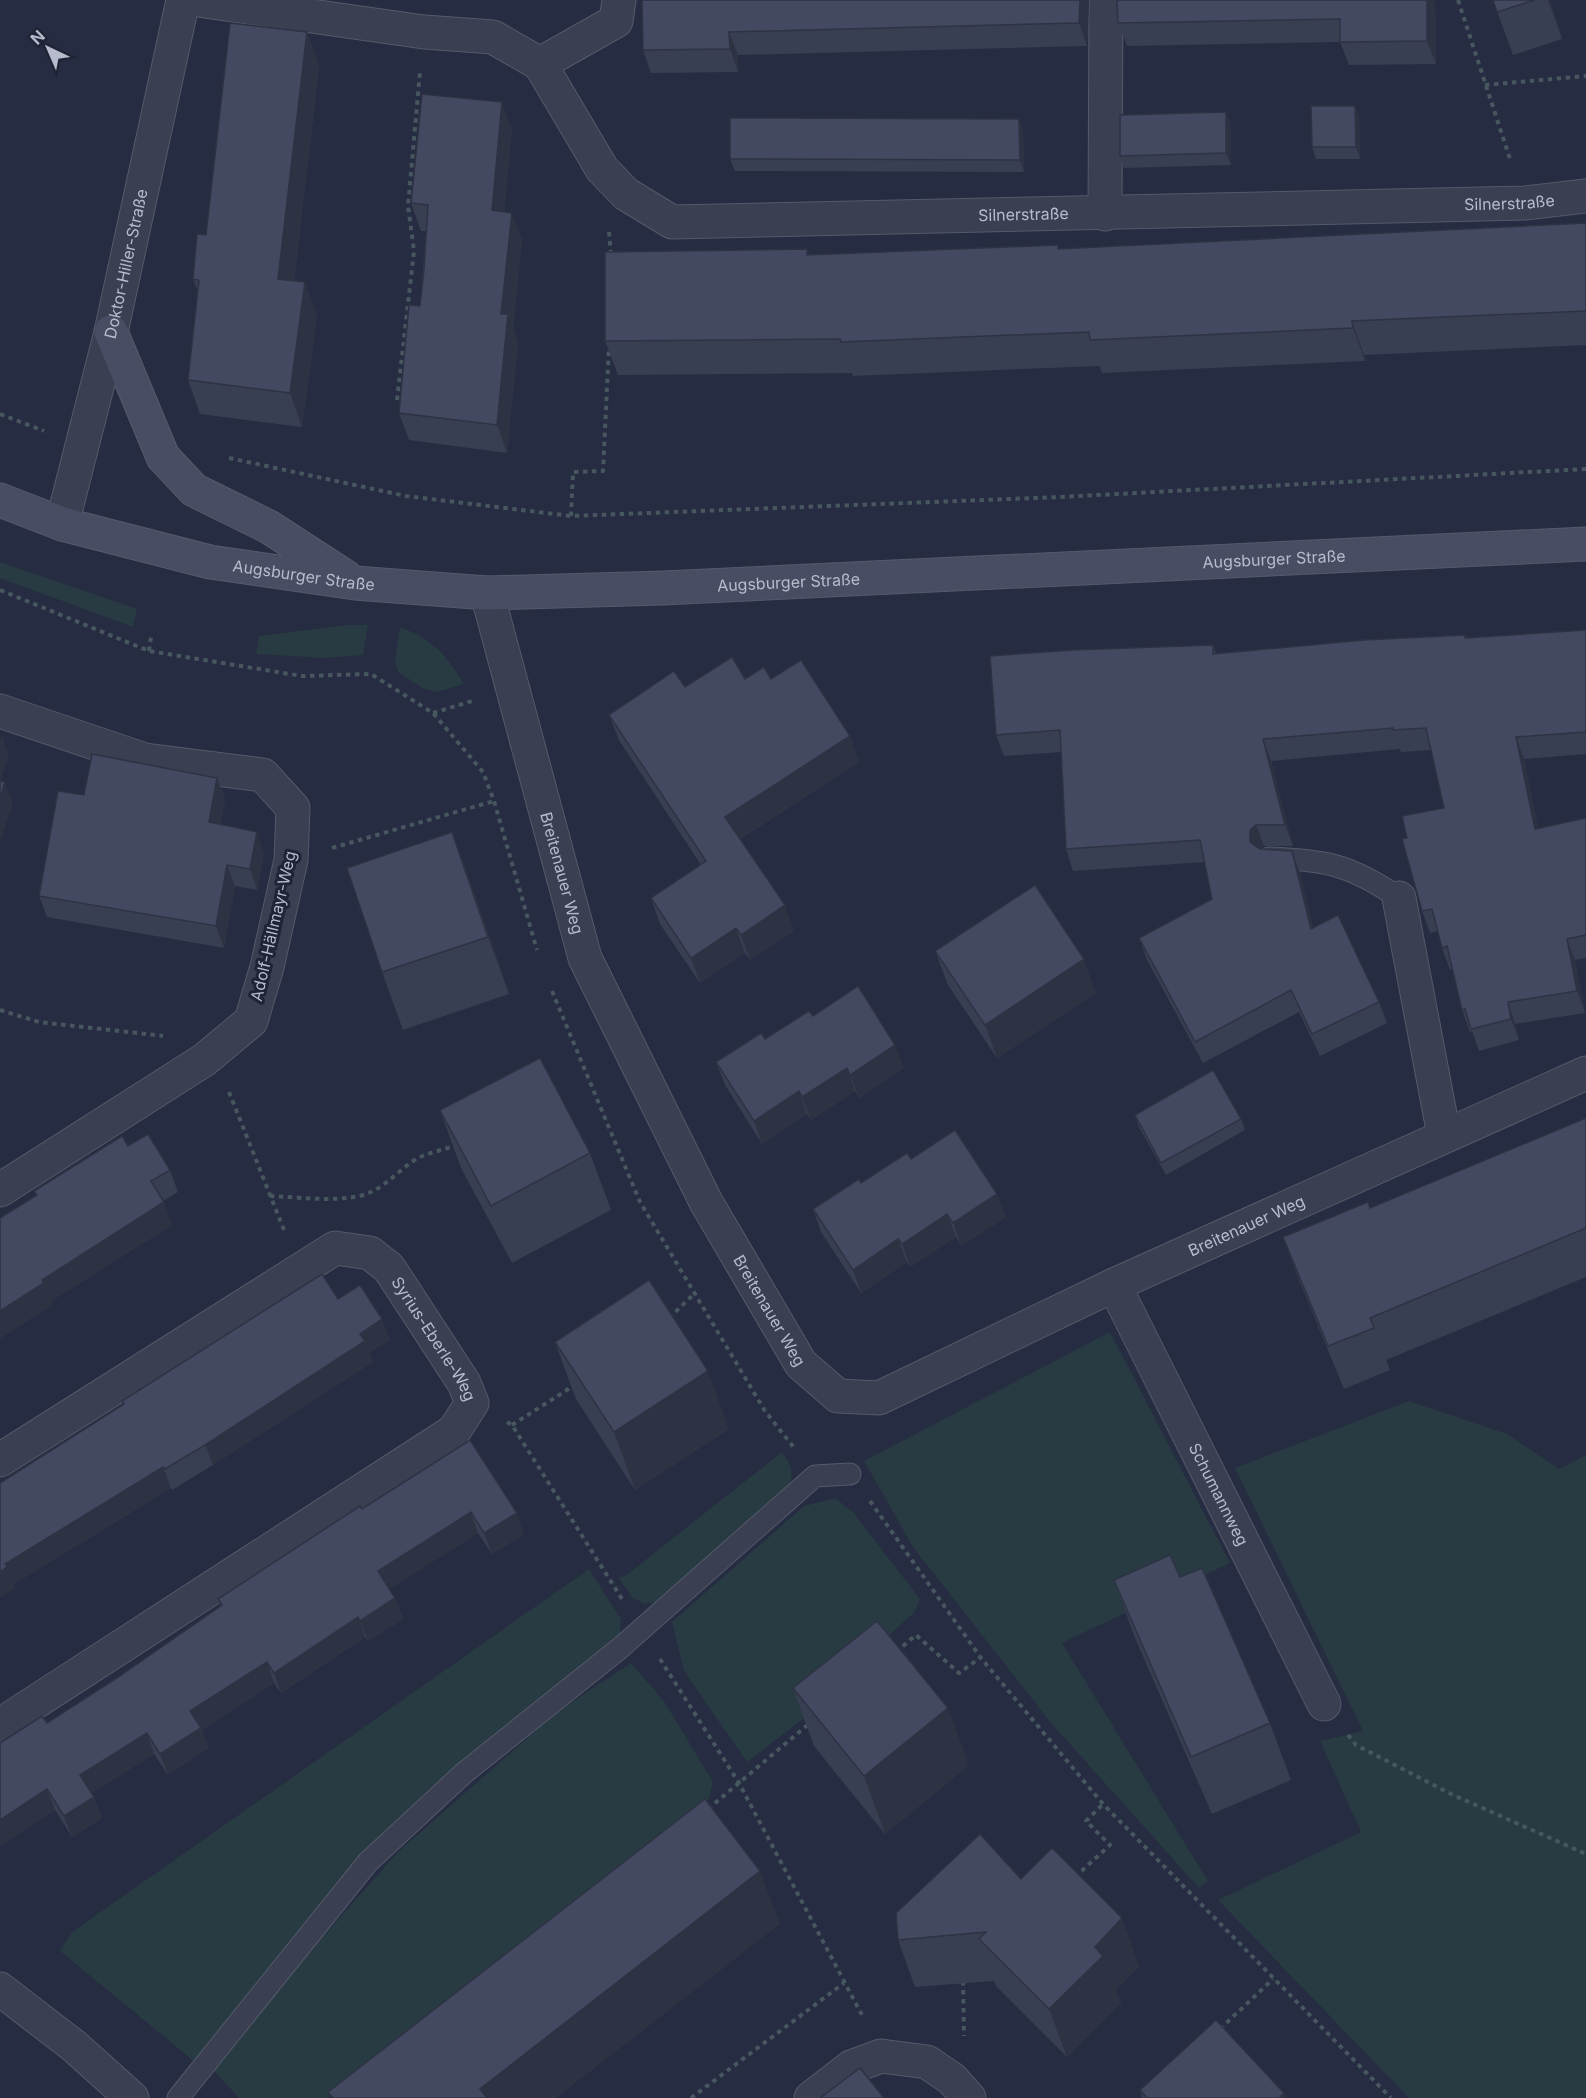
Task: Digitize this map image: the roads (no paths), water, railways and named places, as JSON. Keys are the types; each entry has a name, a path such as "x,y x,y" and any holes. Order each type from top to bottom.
{"main road":[{"path":"111,332 163,457 194,490 269,527 355,583"},
{"name":"Augsburger Straße","path":"0,500 62,524 210,562 355,583 487,593 675,588 1586,544"}],"street":[{"name":"Doktor-Hiller-Straße","path":"62,524 111,332 183,0"},
{"path":"198,0 424,32 493,37 540,64 615,21 620,0"},
{"path":"1105,214 1106,0"},
{"name":"Silnerstraße","path":"540,64 602,169 626,195 672,222 1525,203 1586,196"},
{"name":"Breitenauer Weg","path":"487,593 585,958 706,1202 801,1364 838,1396 879,1398 1114,1285 1586,1073"},
{"name":"Adolf-Hällmayr-Weg","path":"0,711 145,760 263,775 293,808 291,860 267,968 251,1021 204,1060 0,1190"},
{"path":"1399,898 1444,1135"},
{"name":"Syrius-Eberle-Weg","path":"0,1460 335,1248 370,1253 389,1268 464,1383 472,1403 454,1431 0,1725"},
{"name":"Schumannweg","path":"1114,1285 1324,1704"},
{"path":"0,1989 74,2046 132,2098"},
{"path":"811,2098 851,2067 881,2056 927,2062 961,2089"}],"lane":[{"path":"1269,858 1319,860 1355,870 1399,898"},
{"path":"178,2098 368,1862 464,1773 640,1629 815,1476 850,1474"}]}
